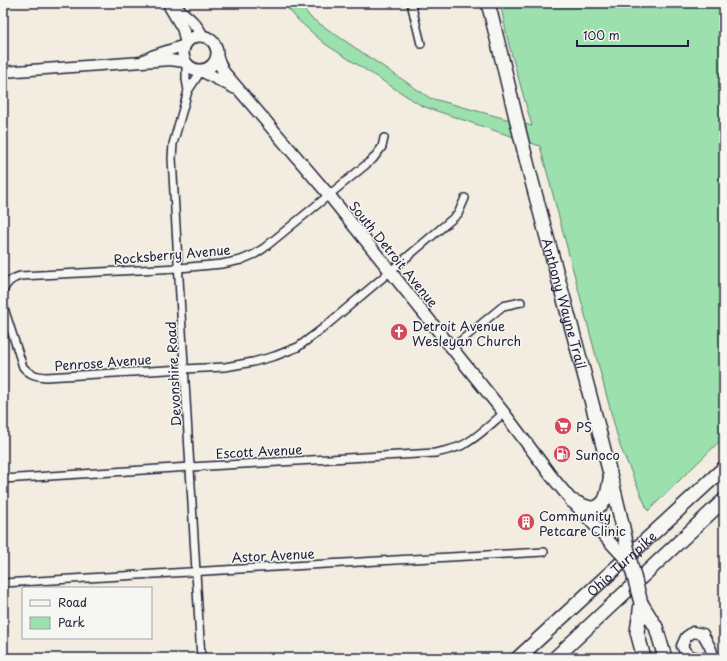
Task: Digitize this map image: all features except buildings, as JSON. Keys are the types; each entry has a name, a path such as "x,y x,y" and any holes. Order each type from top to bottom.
{"highway":[{"name":"Anthony Wayne Trail","path":"488,3 529,172 611,475 641,603 656,627 665,658"},
{"name":"Ohio Turnpike","path":"518,658 724,468"},
{"path":"572,501 590,508 600,506 607,497 611,475"},
{"name":"Ohio Turnpike","path":"555,658 724,500"},
{"name":"Anthony Wayne Trail","path":"641,603 637,632 644,658"}],"main road":[{"name":"South Detroit Avenue","path":"169,3 187,17 199,30 202,36 208,37 216,45 218,51 217,57 223,71 240,92 258,110 329,195 504,413 552,477 631,565"},
{"name":"South Detroit Avenue","path":"169,3 183,29 186,44 182,53 186,63 191,68 227,83 240,92"},
{"path":"140,63 152,56 186,44 196,36 202,36"},
{"path":"201,71 212,66 217,57"},
{"path":"3,72 170,60 186,63"},
{"path":"701,658 692,657 686,654 682,646 686,637 693,632 703,634 714,658"}],"street":[{"path":"411,3 421,44"},
{"name":"Devonshire Road","path":"186,63 188,90"},
{"name":"Devonshire Road","path":"201,71 188,90 172,152 201,658"},
{"name":"Rocksberry Avenue","path":"3,291 7,283 12,278 20,276 179,268 222,264 241,260 264,248 373,159 382,147 384,138"},
{"name":"Penrose Avenue","path":"3,305 23,367 28,372 36,376 46,377 184,368 225,367 253,362 275,356 298,347 322,329 458,214 465,198"},
{"path":"452,348 503,306 521,302"},
{"name":"Escott Avenue","path":"3,480 436,453 451,450 464,445 504,413"},
{"name":"Astor Avenue","path":"3,583 544,552"}],"green space":[{"path":"283,3 299,3 311,18 430,98 532,126 509,45 500,3 724,3 724,437 648,511 620,446 540,146 422,106 325,44 298,20"}],"place":[{"name":"Detroit Avenue Wesleyan Church","path":"399,332"},
{"name":"PS","path":"563,426"},
{"name":"Sunoco","path":"562,454"},
{"name":"Community Petcare Clinic","path":"526,522"}]}
